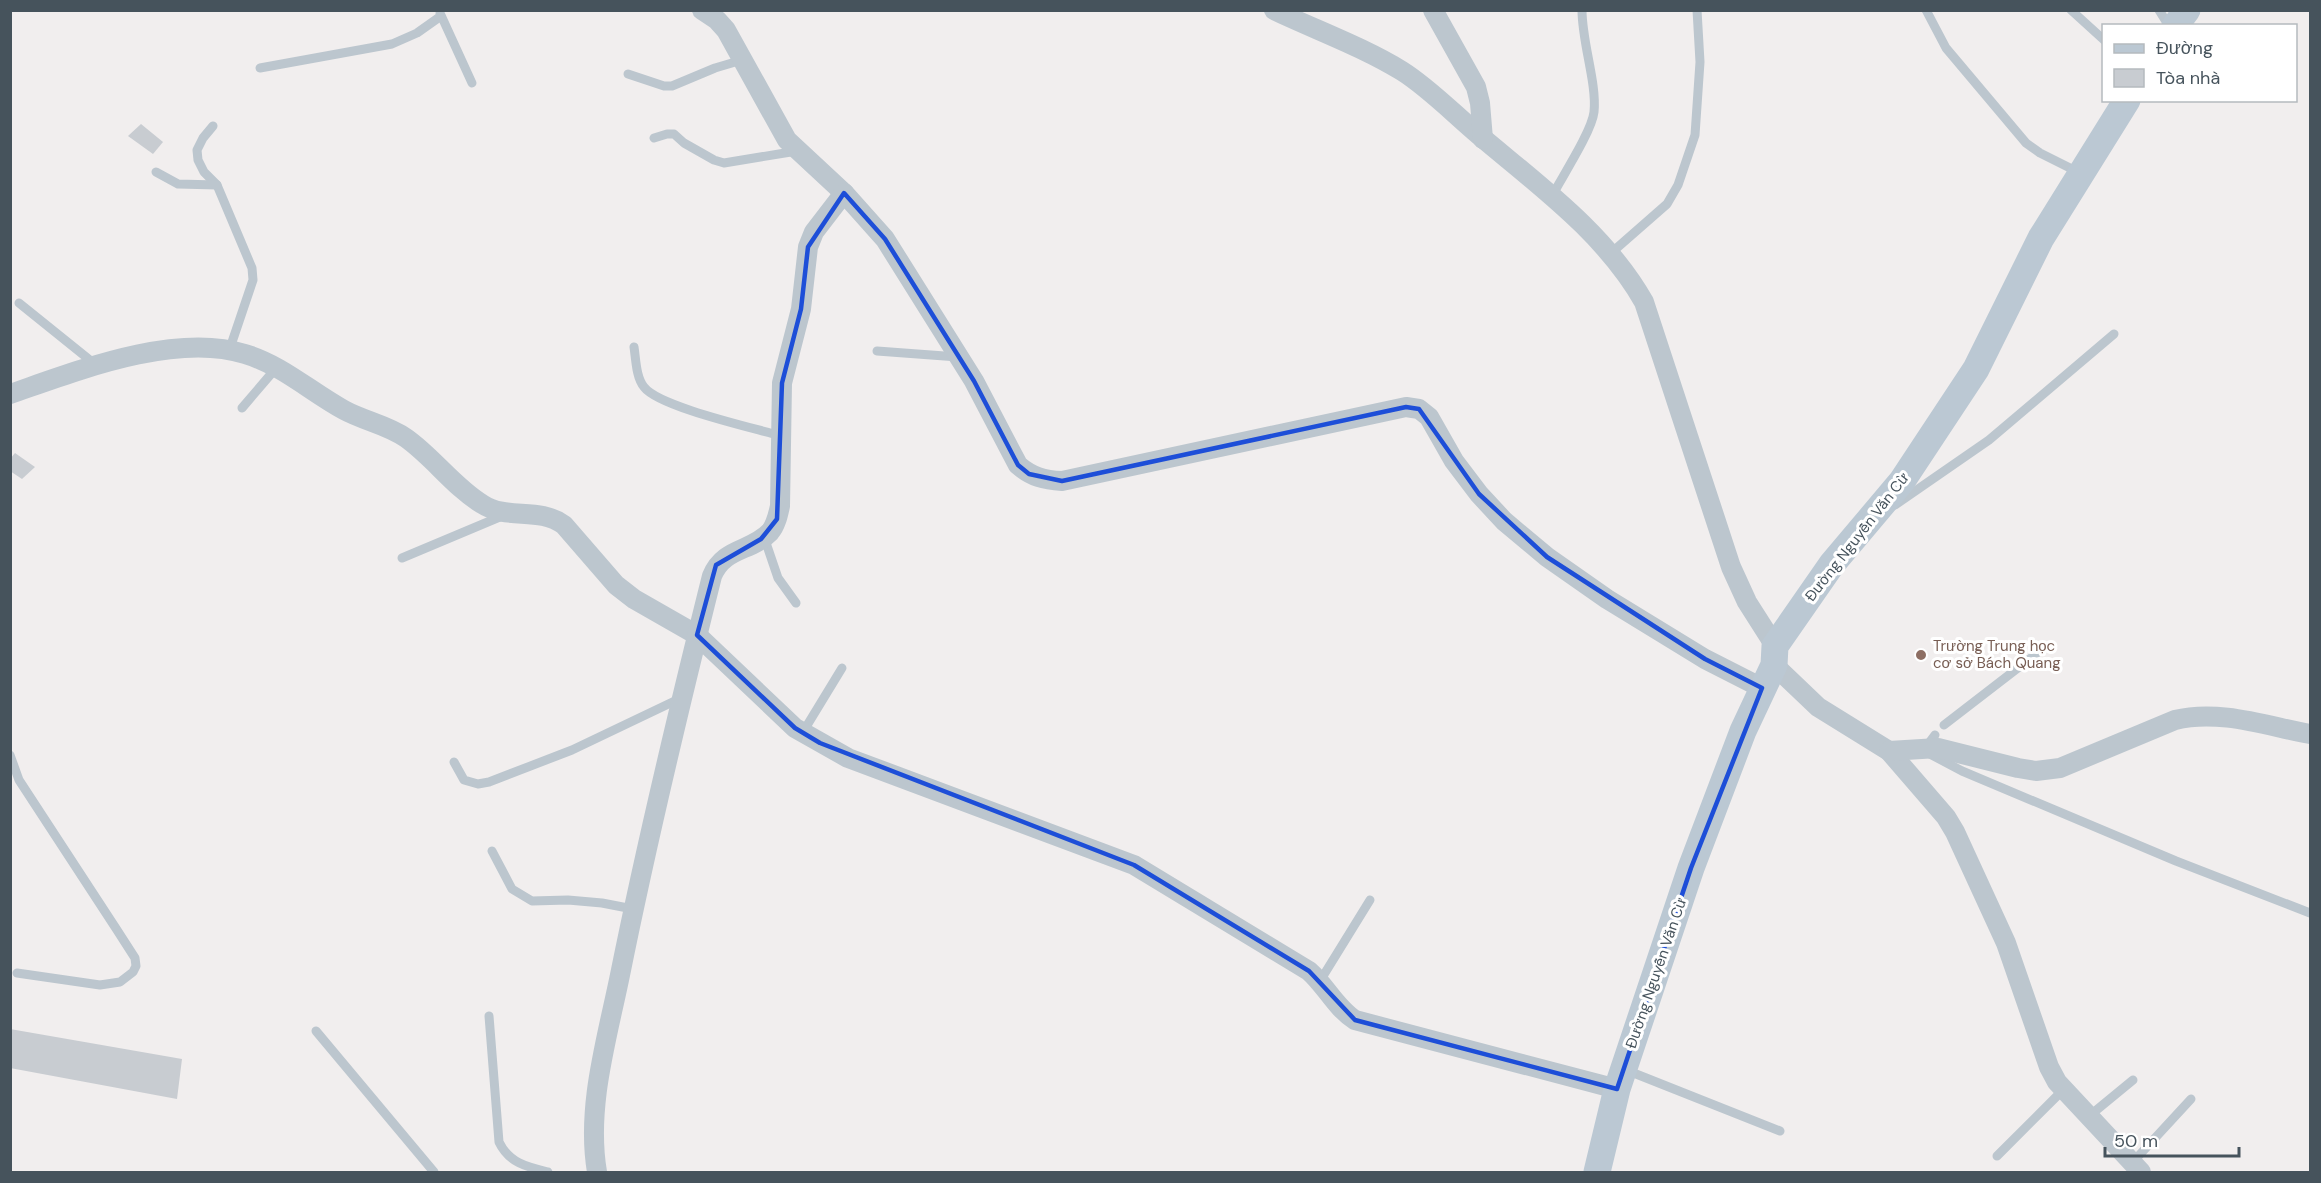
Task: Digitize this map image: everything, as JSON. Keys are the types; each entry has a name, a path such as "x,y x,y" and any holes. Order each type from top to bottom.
{"street":[{"path":"702,10 717,20 726,30 779,129 797,151 844,193 885,239 974,381 1018,465 1029,474 1044,480 1062,481 1406,407 1419,409 1429,417 1454,461 1479,494 1504,521 1547,557 1607,599 1705,659 1770,666"},
{"path":"1274,10 1402,71 1552,196 1610,254 1632,282 1644,302 1731,567 1747,602 1770,666 1818,707 1889,752 1946,817 2000,927 2049,1067 2063,1090 2136,1168"},
{"path":"1433,10 1476,87 1480,103 1483,139"},
{"path":"2176,24 2187,10"},
{"name":"Đường Nguyễn Văn Cừ","path":"1597,1173 1620,1079 1691,868 1728,768 1770,666 1832,564 1902,481 1976,369 2041,238 2126,102"},
{"path":"597,1173 594,1128 598,1085 633,909 697,635 716,565 725,557 764,537 771,531 777,519 780,506 782,383 801,309 808,246 814,232 844,193"},
{"path":"10,394 96,365 126,357 175,349 212,349 244,353 278,367 343,410 406,439 481,504 495,511 540,514 564,525 616,585 697,635 795,728 848,758 1134,865 1309,971 1320,981 1346,1014 1355,1020 1620,1079"},
{"path":"1889,752 1926,744 2036,771 2060,768 2175,720 2194,715 2213,716 2310,734"}],"lane":[{"path":"1552,196 1594,113 1593,91 1582,28 1582,10"},
{"path":"1610,254 1667,204 1678,184 1695,135 1700,62 1697,10"},
{"path":"1926,10 1946,48 2026,143 2040,153 2081,174"},
{"path":"2071,10 2102,39"},
{"path":"2159,10 2168,24"},
{"path":"260,68 392,44 417,33 440,13 472,83"},
{"path":"628,74 664,86 672,86 715,68 742,60"},
{"path":"213,126 197,150 198,160 204,172 217,185 252,268 253,280 229,351"},
{"path":"654,138 674,134 684,143 724,163 797,151"},
{"path":"156,172 178,183 217,185"},
{"path":"19,303 96,365"},
{"path":"1861,528 1989,440 2115,334"},
{"path":"634,347 639,376 644,387 652,394 708,415 781,436"},
{"path":"877,351 959,357"},
{"path":"242,408 278,367"},
{"path":"402,558 509,513"},
{"path":"764,537 778,578 796,603"},
{"path":"1944,725 2036,654"},
{"path":"803,732 842,668"},
{"path":"454,762 464,780 478,784 489,782 572,750 682,698"},
{"path":"1926,744 1972,776 2176,861 2310,913"},
{"path":"10,755 19,780 135,958 136,966 133,972 120,982 100,984 17,973"},
{"path":"492,851 512,889 532,901 568,900 633,909"},
{"path":"1320,981 1370,900"},
{"path":"489,1016 499,1142 504,1152 512,1160 548,1173"},
{"path":"316,1031 434,1173"},
{"path":"1620,1079 1780,1131"},
{"path":"2088,1117 2133,1080"},
{"path":"1997,1156 2063,1090"},
{"path":"2136,1168 2191,1099"}],"highlighted area":[{"path":"844,193 885,239 974,381 1018,465 1029,474 1062,481 1406,407 1419,409 1479,494 1547,557 1705,659 1762,688 1691,868 1617,1089 1355,1020 1309,971 1134,865 820,743 795,728 697,635 716,565 761,539 777,519 782,383 801,309 808,247"}],"building":[{"path":"141,124 163,142 153,154 128,136"},
{"path":"15,453 35,467 22,479 10,471 10,459"},
{"path":"10,1029 182,1059 177,1099 10,1068"}],"place":[{"name":"Trường Trung học cơ sở Bách Quang","path":"1921,655"}]}
